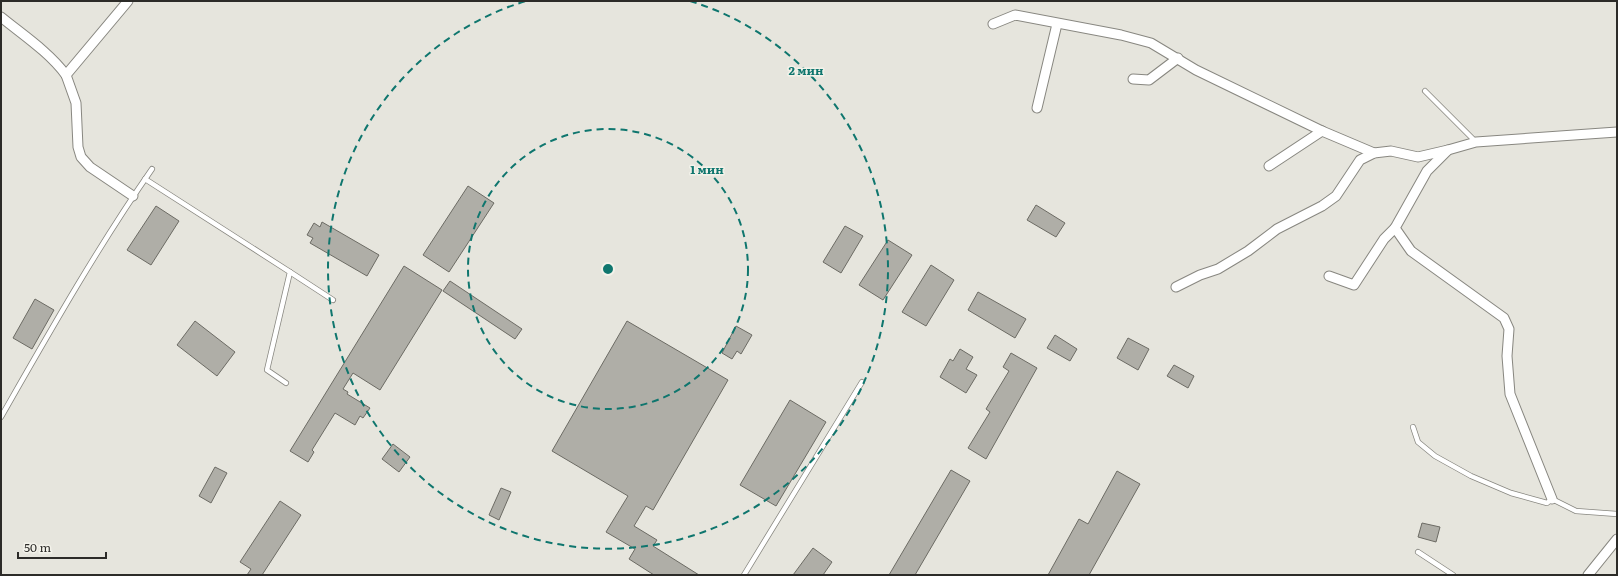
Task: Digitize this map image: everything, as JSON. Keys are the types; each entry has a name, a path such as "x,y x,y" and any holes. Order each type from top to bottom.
{"street":[{"path":"66,75 128,1"},
{"path":"993,24 1015,15 1121,35 1152,43 1196,70 1322,131 1374,153"},
{"path":"1,17 43,50 58,64 66,75 76,103 78,147 81,157 90,167 133,196"},
{"path":"1037,108 1057,24"},
{"path":"1133,79 1150,80 1178,58"},
{"path":"1269,166 1322,131"},
{"path":"1176,287 1200,275 1218,269 1248,251 1277,229 1322,206 1336,196 1360,160 1374,153 1391,151 1418,157 1476,142 1617,132"},
{"path":"1329,276 1354,285 1384,239 1395,228 1427,172 1448,150"},
{"path":"1395,228 1411,251 1504,318 1509,329 1507,356 1510,394 1552,499"},
{"path":"1588,575 1617,539"}],"lane":[{"path":"1425,91 1476,142"},
{"path":"1,418 54,324 133,196 152,169"},
{"path":"145,179 333,300"},
{"path":"286,383 267,370 290,272"},
{"path":"744,575 862,382"},
{"path":"1413,427 1418,442 1435,456 1471,476 1512,493 1547,503 1552,499 1576,511 1617,514"},
{"path":"1418,552 1453,575"}],"building":[{"path":"468,186 494,203 449,272 423,255"},
{"path":"1036,205 1065,223 1056,237 1027,220"},
{"path":"156,206 179,221 151,265 127,250"},
{"path":"322,222 379,255 367,276 310,243 313,238 307,235 314,223 320,227"},
{"path":"845,226 863,236 841,273 823,262"},
{"path":"888,240 912,255 883,300 859,285"},
{"path":"931,265 954,280 926,326 902,312"},
{"path":"404,266 442,290 380,390 353,373 343,389 348,392 347,394 370,408 363,418 360,416 355,425 335,413 312,450 314,452 308,462 290,451"},
{"path":"450,281 522,329 515,339 443,291"},
{"path":"978,292 1026,319 1015,338 968,310"},
{"path":"35,299 54,310 32,349 13,338"},
{"path":"195,321 235,352 217,376 177,345"},
{"path":"627,321 728,380 653,510 646,506 634,526 657,540 653,546 699,575 654,575 629,559 635,549 606,532 628,496 552,451"},
{"path":"736,326 752,335 741,354 737,351 732,359 722,353"},
{"path":"1055,335 1077,349 1070,361 1047,348"},
{"path":"1128,338 1149,349 1138,370 1117,358"},
{"path":"960,349 973,357 966,369 977,375 966,393 940,377 950,359 953,361"},
{"path":"1011,353 1037,368 986,459 968,448 990,412 986,409 1009,371 1003,367"},
{"path":"1174,365 1194,376 1188,388 1167,376"},
{"path":"790,400 826,422 776,506 740,485"},
{"path":"393,444 410,457 399,472 382,459"},
{"path":"215,467 227,473 211,503 199,496"},
{"path":"951,470 970,481 915,575 889,575"},
{"path":"1117,471 1140,484 1089,575 1048,575 1079,519 1088,524"},
{"path":"501,488 511,492 499,520 489,515"},
{"path":"280,501 301,515 262,575 247,575 251,569 240,562"},
{"path":"1422,523 1440,527 1436,542 1418,537"},
{"path":"813,548 832,562 823,575 793,575"}]}
